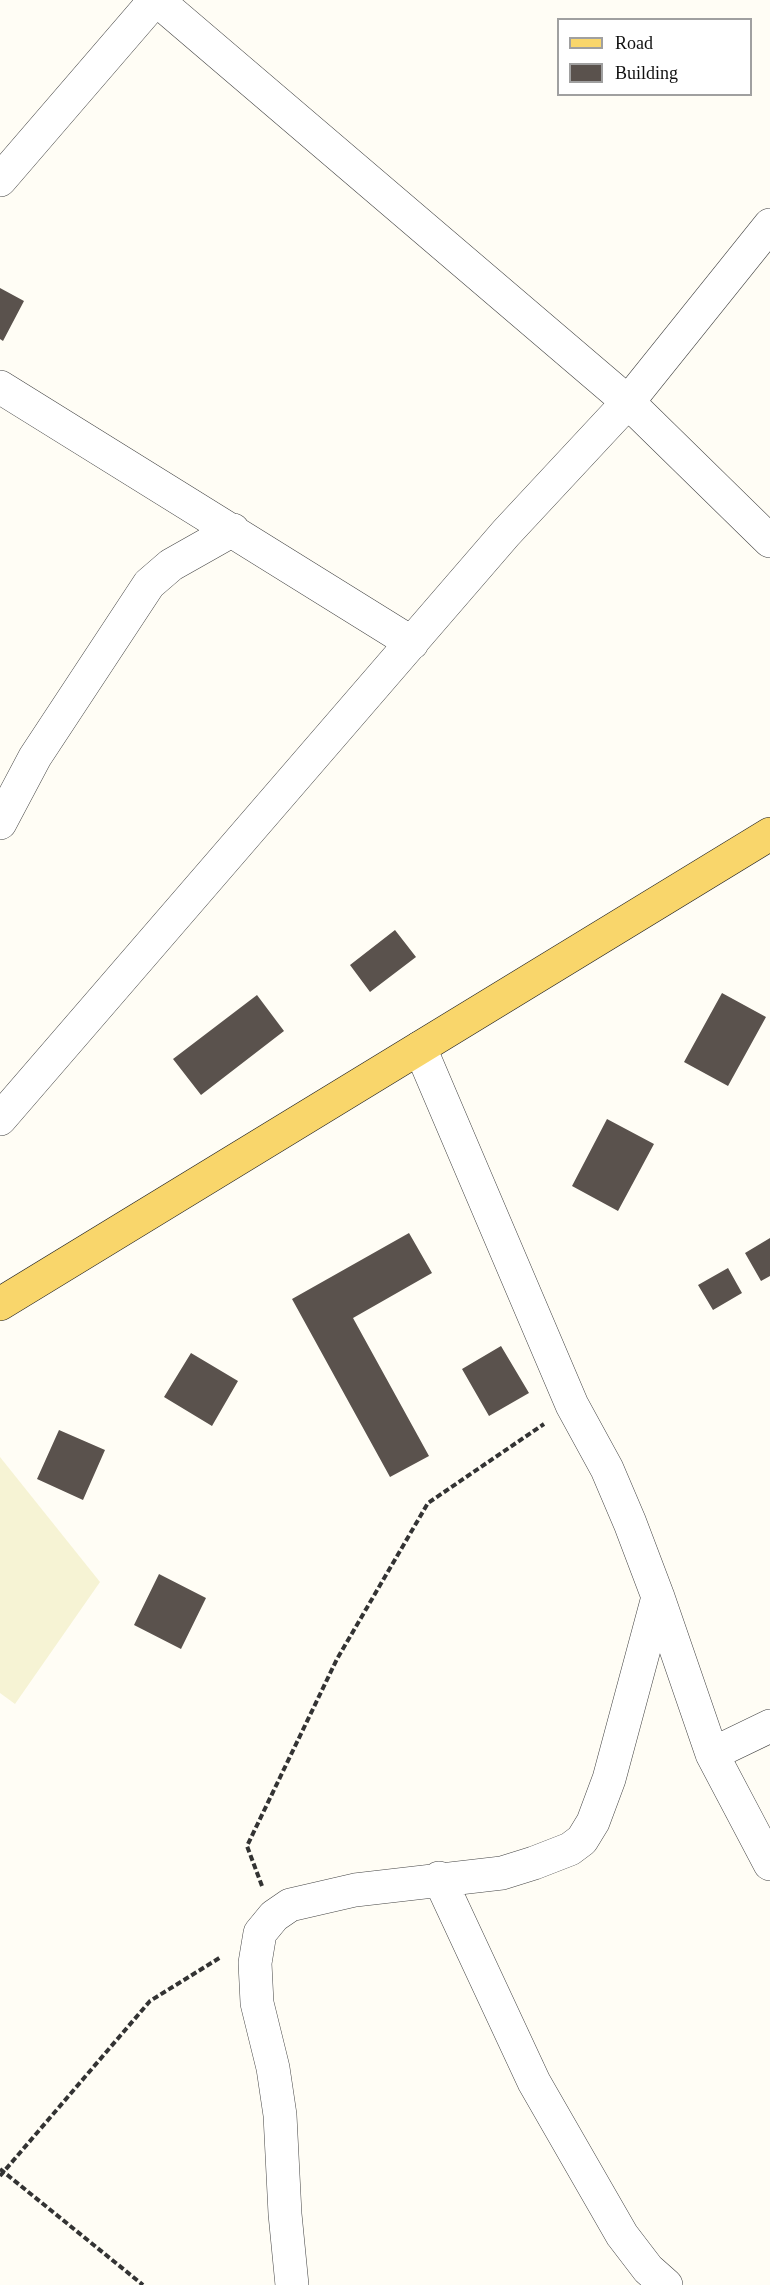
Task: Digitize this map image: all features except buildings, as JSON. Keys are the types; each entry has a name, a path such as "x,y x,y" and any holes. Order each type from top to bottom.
{"main road":[{"path":"0,1304 770,834"}],"street":[{"path":"0,180 156,0 628,402 770,541"},
{"path":"0,1119 507,533 628,402 770,225"},
{"path":"0,387 412,643"},
{"path":"0,823 34,757 149,584 171,564 233,530"},
{"path":"420,1048 572,1405 607,1469 658,1597 712,1754 770,1864"},
{"path":"292,2285 280,2115 273,2068 257,2003 255,1962 267,1925 290,1905 355,1890 438,1878 502,1873 552,1856 582,1840 593,1822 609,1779 658,1597"},
{"path":"712,1754 770,1726"},
{"path":"438,1878 546,2102 622,2235 648,2269 666,2285"}],"path":[{"path":"0,2176 2,2170 150,2001 267,1925 247,1846 337,1659 399,1552 428,1503 572,1405"},
{"path":"2,2170 143,2285"}],"shaded area":[{"path":"0,1457 100,1582 15,1704 0,1693"}]}
